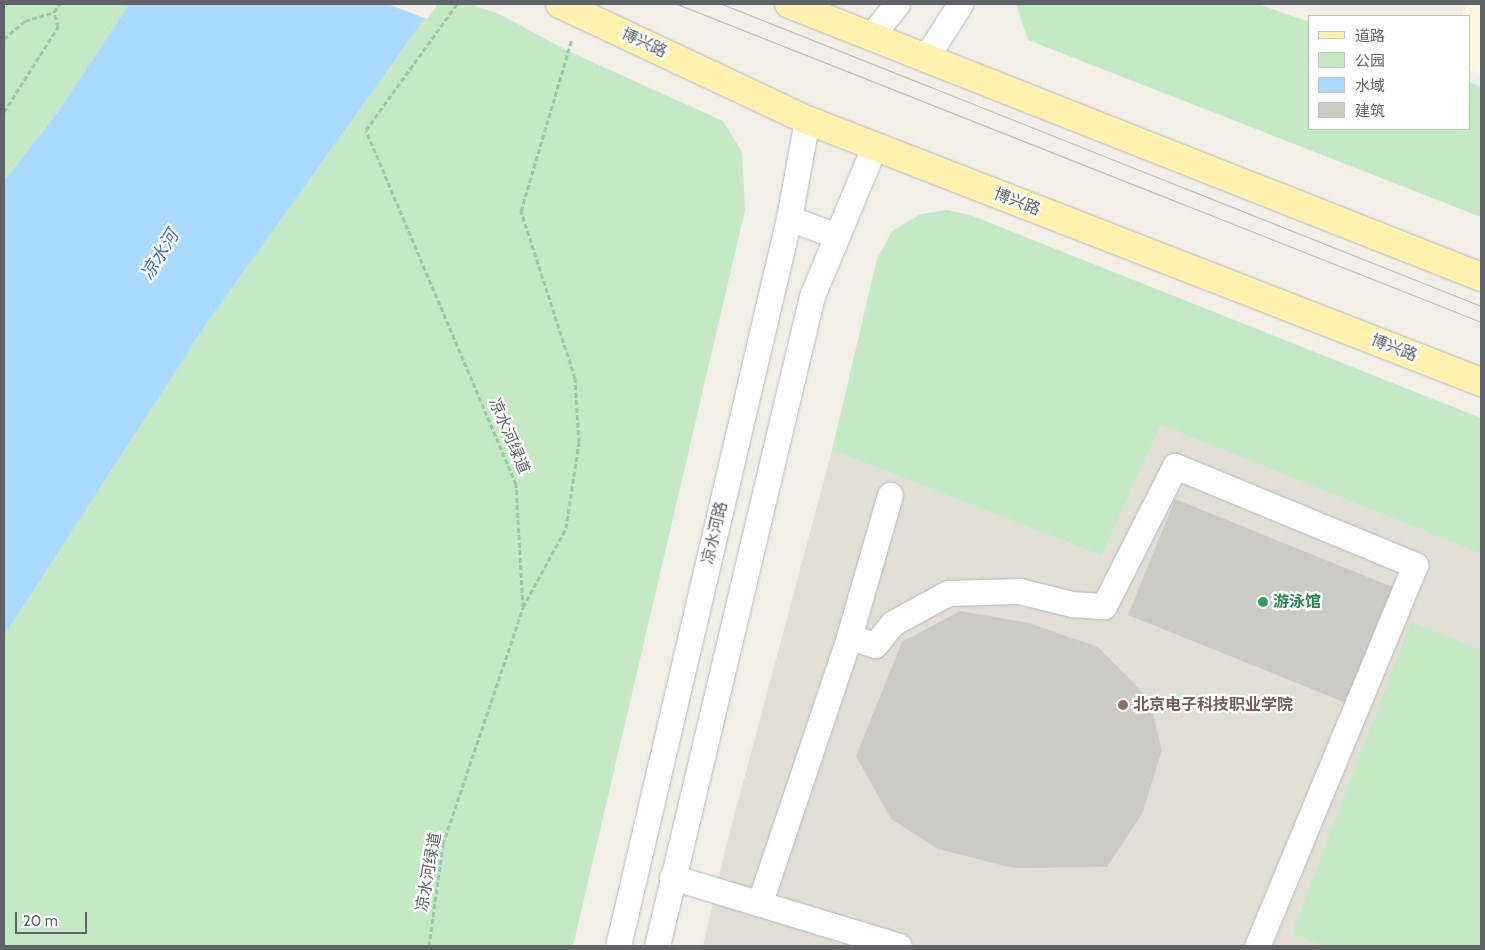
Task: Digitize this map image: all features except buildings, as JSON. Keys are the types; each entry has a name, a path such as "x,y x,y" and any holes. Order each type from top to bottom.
{"main road":[{"name":"博兴路","path":"560,4 807,120 1481,382"},
{"path":"790,4 925,59 1481,277"}],"street":[{"path":"871,36 897,4"},
{"path":"925,59 960,4"},
{"name":"凉水河路","path":"618,946 789,218 807,120"},
{"path":"657,946 672,876 812,296 874,147"},
{"path":"789,218 837,236"},
{"path":"850,637 875,645 892,623 948,593 1018,591 1072,604 1104,606 1175,466 1415,565 1257,946"},
{"path":"760,902 850,637 890,495"},
{"path":"672,876 760,902 887,945"}],"path":[{"path":"4,39 25,21 54,12 60,4"},
{"name":"凉水河绿道","path":"429,946 443,844 523,607 516,484 366,130 457,4"},
{"path":"4,112 58,27 54,12"},
{"path":"523,607 566,528 579,442 575,378 521,211 573,36"}],"shaded area":[{"path":"1469,4 1481,4 1481,74 1470,70 1470,15 1462,15"},
{"name":"北京电子科技职业学院","path":"1161,425 1481,554 1481,946 703,946 724,854 832,450 1102,556"}],"green space":[{"path":"4,4 129,4 57,113 4,181"},
{"path":"435,4 469,4 499,14 570,52 723,121 742,152 745,210 573,946 4,946 4,636 209,320"},
{"path":"1016,4 1258,4 1308,22 1308,130 1470,130 1470,82 1481,87 1481,217 1028,40"},
{"path":"947,210 970,215 1481,418 1481,554 1161,425 1102,556 832,450 877,259 892,231 921,214"},
{"path":"1411,622 1481,650 1481,946 1323,946 1292,933"}],"water":[{"name":"凉水河","path":"129,4 435,4 209,320 4,636 4,181 57,113"}],"pier":[{"path":"388,4 438,4 427,19"}],"tram line":[{"path":"677,4 1481,322"},
{"path":"722,4 1481,306"}],"place":[{"name":"游泳馆","path":"1263,602"},
{"name":"北京电子科技职业学院","path":"1123,705"}]}
